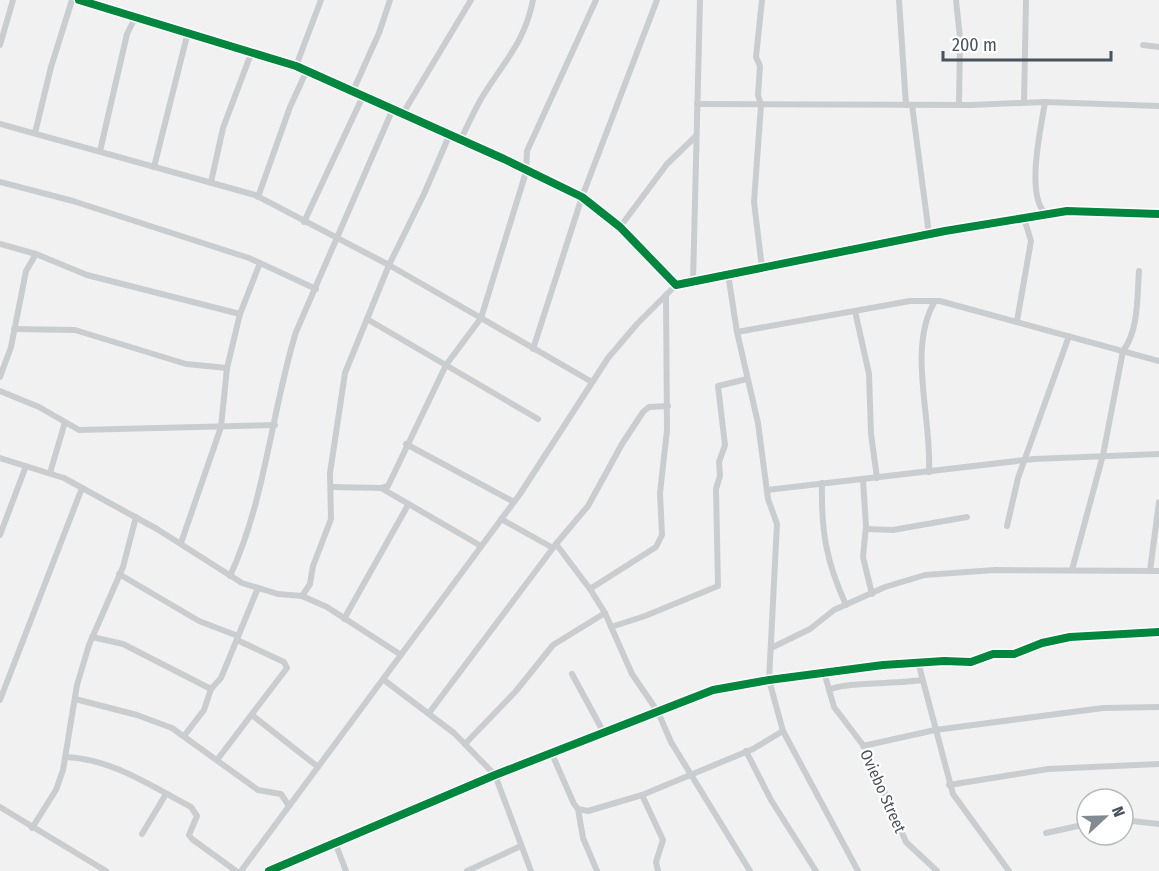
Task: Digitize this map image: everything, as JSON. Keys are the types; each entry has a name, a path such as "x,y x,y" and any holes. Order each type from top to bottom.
{"street":[{"path":"0,45 13,0"},
{"path":"35,133 51,67 72,0"},
{"path":"79,0 252,51 307,70 582,197 620,226 676,285"},
{"path":"296,66 321,0"},
{"path":"353,91 379,33 390,0"},
{"path":"402,115 471,0"},
{"path":"460,141 482,98 510,59 523,35 534,0"},
{"path":"332,487 381,488 392,482 406,444 446,365 481,318 526,172 527,151 596,0"},
{"path":"533,349 582,197 657,0"},
{"path":"693,282 700,0"},
{"path":"762,0 756,57 760,66 758,95 761,105 754,202 762,268"},
{"path":"900,0 909,105 929,234"},
{"path":"956,0 960,38 959,105"},
{"path":"1024,102 1026,0"},
{"path":"100,151 124,44 136,16"},
{"path":"154,167 188,32"},
{"path":"1143,45 1159,47"},
{"path":"211,182 223,128 252,51"},
{"path":"258,196 290,107 307,70"},
{"path":"304,222 363,96"},
{"path":"697,104 959,105 1045,102 1159,106"},
{"path":"1045,102 1036,148 1038,204 1046,214"},
{"path":"230,576 244,547 256,507 275,425 284,369 296,332 392,111"},
{"path":"0,124 258,196 389,265 592,382"},
{"path":"302,596 310,584 313,566 331,519 330,473 345,373 389,265 449,136"},
{"path":"620,226 666,164 696,136"},
{"path":"0,182 73,201 260,263 316,288"},
{"path":"241,871 514,502 578,409 592,382 630,332 676,285 929,234 1046,214 1067,211 1159,214"},
{"path":"1017,321 1031,241 1024,218"},
{"path":"0,244 36,254 87,275 240,314"},
{"path":"0,377 11,347 26,271 36,254"},
{"path":"181,543 221,427 227,368 240,314 260,263"},
{"path":"1072,570 1103,456 1123,351 1128,345 1133,327 1138,270"},
{"path":"728,274 737,332 756,415 767,490 777,531 774,543 770,680 783,731 858,871"},
{"path":"590,589 661,541 660,493 668,406 666,295"},
{"path":"737,332 910,301 935,301 1017,321 1159,361"},
{"path":"929,472 930,446 920,346 935,301"},
{"path":"855,311 869,374 871,434 877,478"},
{"path":"367,319 538,419"},
{"path":"14,329 75,330 186,364 227,368"},
{"path":"1007,526 1024,460 1069,336"},
{"path":"611,627 645,616 718,586 716,489 720,476 719,462 725,445 718,386 747,379"},
{"path":"0,392 39,408 79,430 275,425"},
{"path":"429,713 554,546 588,506 622,444 644,412 649,407 668,406"},
{"path":"50,473 65,422"},
{"path":"406,444 514,502"},
{"path":"767,490 1024,460 1159,454"},
{"path":"0,458 50,473 81,488 181,543 230,576 258,588 294,597 302,596 401,655"},
{"path":"0,535 26,466"},
{"path":"863,480 866,530 863,557 872,594"},
{"path":"822,483 822,532 825,550 831,572 846,605"},
{"path":"0,700 81,488"},
{"path":"381,488 481,546"},
{"path":"1150,571 1159,502"},
{"path":"344,619 408,505"},
{"path":"32,828 56,790 66,757 75,699 92,637 132,540 136,517"},
{"path":"866,530 893,530 967,517"},
{"path":"501,519 554,546 590,589 605,613 632,674 658,712 671,742 750,871"},
{"path":"771,648 810,629 846,605 925,575 984,570 1159,571"},
{"path":"119,574 200,621 238,638 286,665 252,715 217,760"},
{"path":"184,736 204,710 211,689 221,678 258,588"},
{"path":"465,744 485,720 516,692 553,645 605,613"},
{"path":"269,871 495,775 713,690 824,672 918,662 971,662 993,654 1014,654 1042,643 1070,638 1159,632"},
{"path":"92,637 123,644 211,689"},
{"path":"918,662 949,785 1009,871"},
{"name":"Oviebo Street","path":"824,672 834,707 863,746 906,842 937,871"},
{"path":"572,674 604,733"},
{"path":"384,680 429,713 465,744 495,775 531,871"},
{"path":"829,690 839,685 870,685 921,680"},
{"path":"75,699 137,715 172,728 258,790 281,794 290,806"},
{"path":"863,746 935,730 1103,708 1159,707"},
{"path":"252,715 318,767"},
{"path":"579,809 600,809 642,795 746,751 783,731"},
{"path":"746,751 771,800 816,871"},
{"path":"552,753 562,781 579,809 583,838 597,871"},
{"path":"66,757 89,759 131,774 195,812 197,816 189,835 236,871"},
{"path":"949,785 1048,769 1159,764"},
{"path":"142,834 166,794"},
{"path":"642,795 663,840 656,862 658,871"},
{"path":"0,807 106,871"},
{"path":"1135,821 1159,824"},
{"path":"1046,833 1075,827"},
{"path":"336,844 346,871"},
{"path":"467,871 520,846"}],"cycle path":[{"path":"79,0 296,66 504,159 582,197 620,227 676,285 945,231 1067,211 1159,214"},
{"path":"269,871 495,775 713,690 883,665 944,661 971,662 993,654 1014,654 1042,643 1070,637 1159,632"}]}
